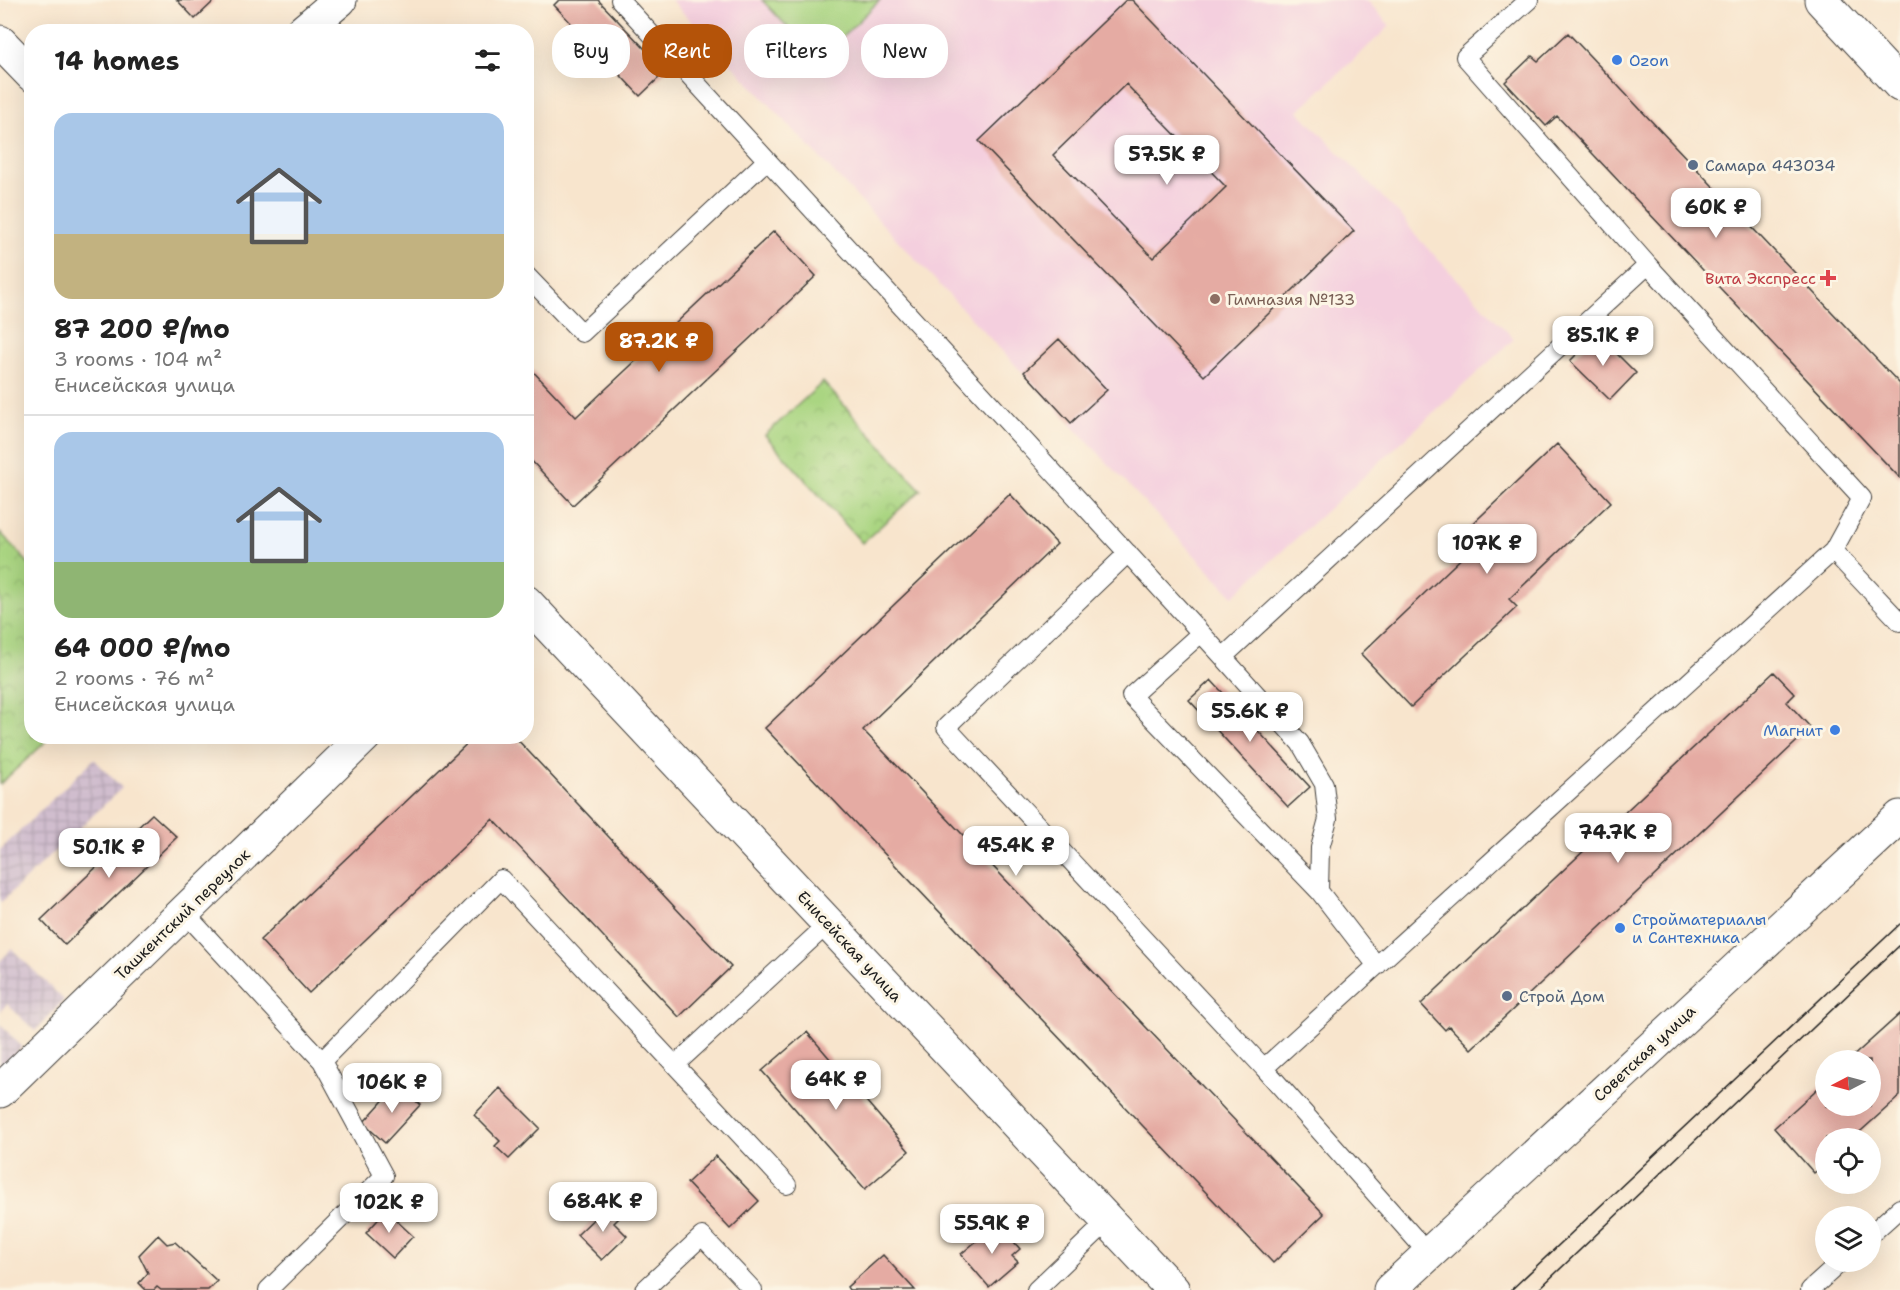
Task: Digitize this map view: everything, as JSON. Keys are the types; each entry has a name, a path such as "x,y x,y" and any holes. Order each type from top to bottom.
{"street":[{"path":"312,24 340,0"},
{"path":"1821,0 1900,84"},
{"path":"0,42 24,67"},
{"name":"Енисейская улица","path":"534,610 1173,1290"},
{"name":"Ташкентский переулок","path":"0,1091 357,744"},
{"name":"Советская улица","path":"1390,1290 1427,1252 1900,817"}],"lane":[{"path":"620,0 1223,657 1299,743 1324,784 1328,819 1320,848 1320,891"},
{"path":"1264,1068 1833,551 1862,498 1648,265 1465,57 1529,0"},
{"path":"534,283 582,333 767,160"},
{"path":"1223,657 1648,265"},
{"path":"1833,551 1900,622"},
{"path":"1128,554 946,727 1264,1068 1427,1252"},
{"path":"1201,633 1131,696 1320,891 1377,966"},
{"path":"322,1061 501,879 787,1185"},
{"path":"184,912 322,1061 384,1176 268,1290"},
{"path":"675,1065 829,923"},
{"path":"1881,1228 1896,1219"},
{"path":"1036,1290 1108,1221"},
{"path":"644,1290 702,1236 753,1290"},
{"path":"1810,1290 1830,1272"}],"shaded area":[{"name":"Гимназия №133","path":"671,0 1367,0 1390,26 1298,111 1405,220 1415,235 1514,339 1233,596 745,78 849,78 849,24 744,24 744,77 732,65 732,24 694,24"},
{"path":"94,759 122,788 0,903 0,850"},
{"path":"12,949 64,1000 35,1031 7,1004 0,1011 0,961"},
{"path":"0,1024 22,1047 0,1067"}],"green space":[{"path":"762,0 880,0 849,30 849,24 785,24"},
{"path":"823,382 921,490 862,543 765,435"},
{"path":"0,532 24,558 24,744 43,744 0,784"}],"building":[{"path":"177,0 215,0 195,19"},
{"path":"559,0 598,0 621,24 572,24 554,5"},
{"path":"1126,0 1132,0 1354,231 1204,376 979,141","holes":["1126,84 1226,187 1153,258 1053,155"]},
{"path":"630,33 642,46 642,78 659,78 640,96 623,78 630,78"},
{"path":"1568,33 1900,384 1900,478 1557,116 1546,126 1505,82 1532,56 1538,61"},
{"path":"774,231 816,276 573,505 534,464 534,372 576,417"},
{"path":"1597,334 1636,373 1610,400 1570,361"},
{"path":"1059,339 1107,390 1071,423 1024,372"},
{"path":"1557,444 1611,502 1509,599 1517,607 1411,707 1361,654 1475,545 1463,533"},
{"path":"1010,494 1057,544 863,730 1324,1214 1273,1263 765,728"},
{"path":"1774,672 1795,694 1787,702 1811,728 1471,1049 1449,1026 1445,1030 1421,1004"},
{"path":"1211,680 1310,787 1288,807 1189,700"},
{"path":"467,744 522,744 731,967 679,1017 493,819 309,993 260,940"},
{"path":"152,814 177,837 65,945 41,920"},
{"path":"1900,1014 1900,1096 1881,1113 1881,1050 1860,1050"},
{"path":"807,1032 909,1151 865,1189 762,1071"},
{"path":"398,1084 420,1105 385,1143 363,1123"},
{"path":"500,1088 540,1128 509,1159 495,1146 500,1141 474,1115"},
{"path":"1815,1091 1815,1116 1878,1116 1864,1128 1815,1128 1814,1173 1774,1128"},
{"path":"716,1156 759,1201 730,1229 687,1183"},
{"path":"609,1204 621,1216 614,1223 627,1236 602,1260 577,1235"},
{"path":"386,1211 413,1236 393,1258 366,1233"},
{"path":"998,1223 1020,1249 1012,1256 1018,1262 989,1287 961,1254"},
{"path":"158,1235 167,1244 175,1242 217,1281 208,1290 161,1290 157,1287 154,1290 146,1290 139,1283 148,1273 139,1255"},
{"path":"883,1255 915,1290 849,1290 847,1287"}],"tram line":[{"path":"1511,1290 1900,924"},
{"path":"1538,1290 1900,945"}],"place":[{"name":"Ozon","path":"1617,60"},
{"name":"Самара 443034","path":"1693,165"},
{"name":"Вита Экспресс","path":"1828,278"},
{"name":"Гимназия №133","path":"1215,299"},
{"name":"Магнит","path":"1835,730"},
{"name":"Стройматериалы и Сантехника","path":"1620,928"},
{"name":"Строй Дом","path":"1507,996"}]}
